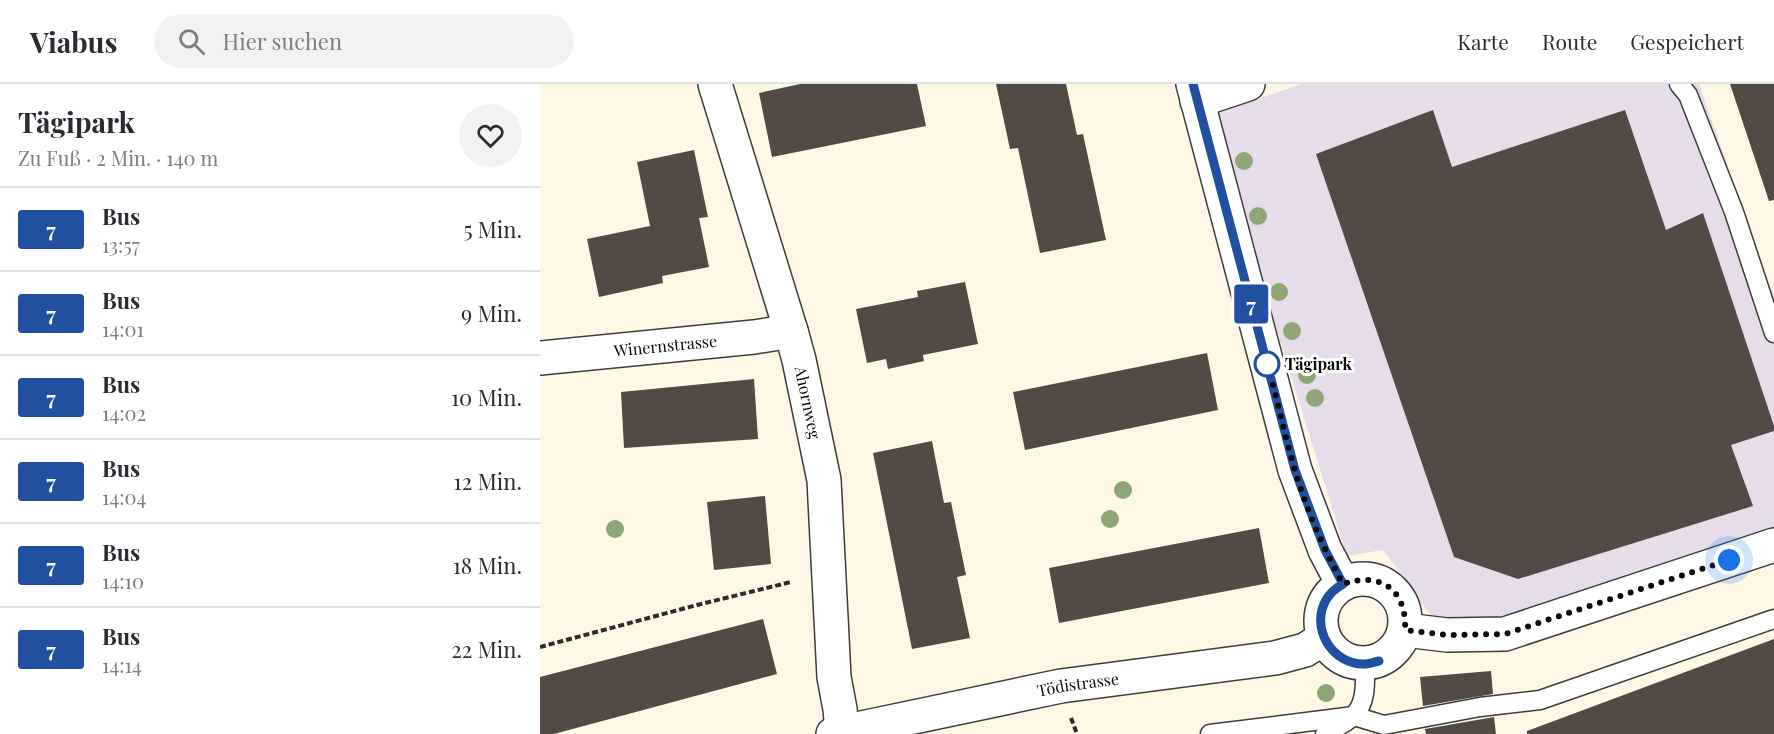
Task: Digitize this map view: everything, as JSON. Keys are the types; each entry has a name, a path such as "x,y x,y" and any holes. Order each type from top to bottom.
{"street":[{"name":"Ahornweg","path":"714,84 791,331 824,480 834,677 840,709 837,733"},
{"path":"1248,84 1195,93 1295,470 1325,550 1343,584"},
{"name":"Winernstrasse","path":"540,358 754,337 791,331"},
{"path":"1405,630 1447,635 1505,634 1774,545"},
{"path":"1356,579 1370,579 1383,583 1402,603 1406,617 1405,630 1400,643 1391,654 1379,661 1365,664 1353,662 1341,657 1331,649 1324,638 1321,614 1325,602 1333,591 1356,579"},
{"name":"Tödistrasse","path":"837,733 1060,686 1275,658 1305,650 1324,638"}],"lane":[{"path":"1679,84 1688,95 1734,212 1774,333"},
{"path":"1210,734 1354,716 1384,725 1479,707 1540,700 1774,619"},
{"path":"1325,734 1354,716 1360,708 1364,693 1365,664"}],"path":[{"path":"540,647 791,582"}],"shaded area":[{"path":"1301,84 1699,84 1774,297 1774,531 1503,622 1432,617 1383,550 1347,556 1210,116"}],"building":[{"path":"800,84 917,84 926,126 772,157 759,93"},
{"path":"996,84 1066,84 1077,135 1083,134 1106,240 1040,253 1018,148 1010,149"},
{"path":"1730,84 1774,84 1774,200 1769,201"},
{"path":"1433,110 1452,167 1625,110 1666,230 1703,213 1774,426 1774,431 1731,445 1753,506 1518,579 1454,557 1316,154"},
{"path":"694,150 708,217 699,218 709,267 662,276 663,283 599,297 587,239 650,226 637,162"},
{"path":"965,282 978,344 923,355 924,361 888,369 886,359 867,363 856,309 918,297 917,291"},
{"path":"1207,353 1218,410 1025,450 1013,392"},
{"path":"754,379 758,439 624,448 621,392"},
{"path":"932,441 944,503 951,502 966,575 957,577 970,638 912,649 873,453"},
{"path":"765,496 771,564 714,570 707,502"},
{"path":"1259,528 1269,583 1059,623 1049,568"},
{"path":"763,619 777,674 554,734 540,734 540,677"},
{"path":"1774,639 1774,734 1527,734 1527,731"},
{"path":"1491,671 1493,694 1423,706 1420,677"},
{"path":"1494,717 1496,734 1426,734 1425,729"}],"bus line":[{"name":"7","path":"1193,84 1295,470 1325,550 1343,584 1333,591 1325,602 1321,614 1324,638 1331,649 1341,657 1365,664 1379,661"}],"place":[{"name":"Tägipark","path":"1267,364"}],"route":[{"path":"1267,364 1295,470 1333,566 1343,584 1356,579 1370,579 1383,583 1394,592 1402,603 1406,617 1405,630 1447,635 1505,634 1729,560"}]}
